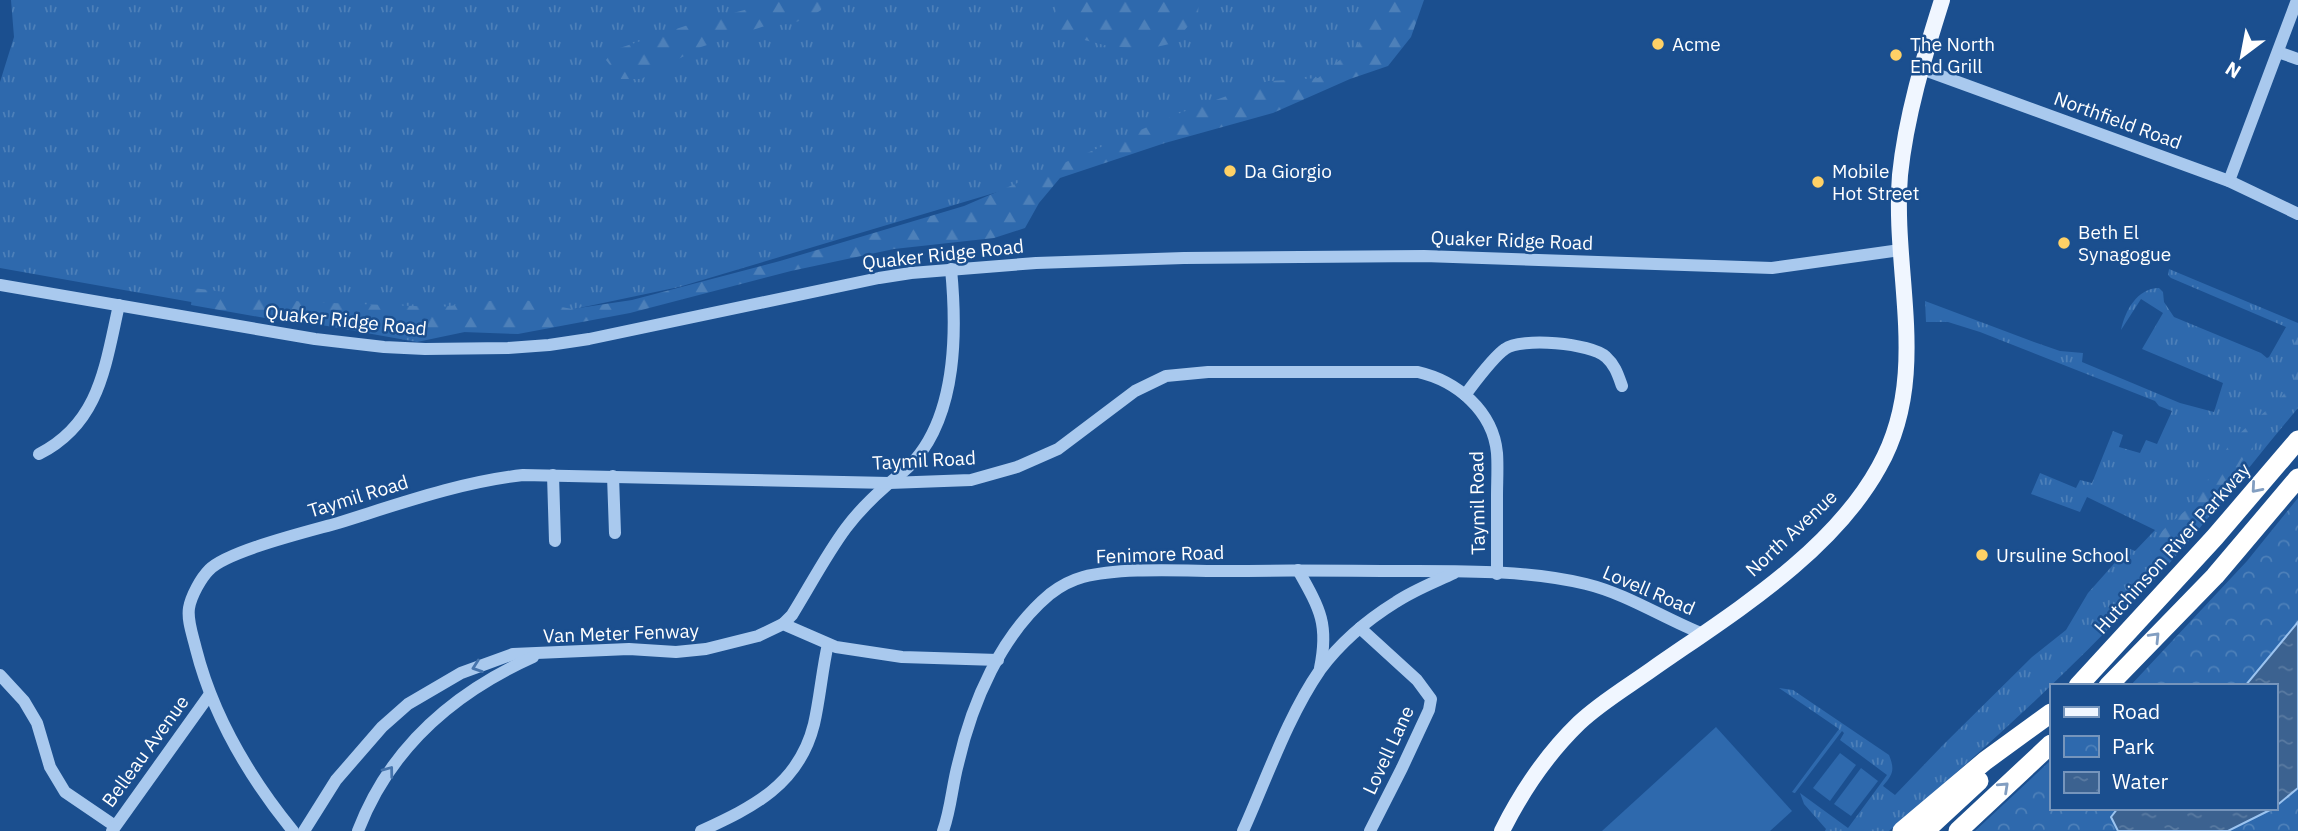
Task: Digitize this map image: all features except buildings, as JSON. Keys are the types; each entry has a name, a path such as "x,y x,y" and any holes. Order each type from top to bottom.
{"highway":[{"name":"Hutchinson River Parkway","path":"2080,684 2215,537 2298,440"},
{"path":"2110,684 2215,576 2298,478"},
{"path":"1902,831 1985,761 2050,714"},
{"path":"1925,831 2050,714"},
{"path":"1958,831 2050,745"}],"main road":[{"name":"North Avenue","path":"1502,831 1538,770 1581,721 1703,634 1796,563 1850,509 1880,466 1899,423 1908,368 1906,295 1900,250 1900,177 1910,117 1942,0"}],"street":[{"path":"2229,181 2297,0"},
{"path":"2278,52 2298,59"},
{"name":"Northfield Road","path":"1922,69 2229,181 2298,214"},
{"name":"Quaker Ridge Road","path":"0,285 315,339 425,349 508,348 589,339 879,278 1036,263 1184,258 1424,256 1772,268 1900,250"},
{"path":"951,270 952,336 948,393 928,442 908,469 889,483 845,529 792,615 783,624 828,644 902,657 998,660"},
{"path":"39,454 64,438 88,412 102,379 119,305"},
{"path":"1465,394 1506,348 1531,343 1590,348 1605,355 1615,368 1622,386"},
{"name":"Taymil Road","path":"210,694 191,627 189,609 192,597 209,570 255,548 468,484 523,474 889,483 971,480 1017,467 1065,445 1135,391 1166,376 1208,372 1418,372 1445,381 1465,394 1486,420 1496,444 1497,574"},
{"path":"554,475 555,541"},
{"path":"613,476 614,533"},
{"path":"1298,570 1317,603 1325,630 1320,671"},
{"path":"1243,831 1299,707 1320,671 1339,647 1397,601 1457,571"},
{"name":"Lovell Road","path":"1457,571 1585,584 1628,598 1703,634"},
{"name":"Fenimore Road","path":"943,831 971,720 998,660 1021,625 1039,604 1054,591 1081,577 1137,572 1457,571"},
{"name":"Van Meter Fenway","path":"359,831 384,777 433,721 470,690 508,668 543,652 629,649 676,652 706,649 746,640 783,624"},
{"name":"Lovell Lane","path":"1360,628 1417,680 1431,699 1429,710 1370,831"},
{"path":"701,831 747,810 777,789 796,766 807,746 814,724 828,644"},
{"path":"304,831 352,760 382,727 408,704 461,673 513,654 543,652"},
{"path":"0,675 24,701 37,723 50,768 65,792 114,829"},
{"path":"210,694 216,710 249,768 293,831"},
{"name":"Belleau Avenue","path":"114,829 210,694"}],"green space":[{"path":"11,0 1413,0 1394,51 1001,191 679,287 417,342 0,268 0,82 14,37"},
{"path":"770,0 824,0 821,10 809,18 789,24 765,26 701,47 641,79 621,79 606,60 614,50"},
{"path":"1057,0 1199,0 1198,14 1174,43 1147,49 1108,46 1049,31 1048,23 1055,15"},
{"path":"1368,0 1424,0 1411,37 1388,66 1350,79 1273,113 1165,143 1060,178 1039,203 1025,228 994,238 894,249 791,271 630,313 518,334 409,330 265,318 191,305 193,288 304,302 441,307 514,298 572,309 632,300 780,261 964,206 1180,113 1268,81 1318,78 1358,45 1370,18"},
{"path":"2169,269 2298,323 2298,408 2141,595 2081,657 1987,746 1889,831 1825,831 1804,804 1800,793 1848,828 1887,775 1840,740 1844,733 1842,731 1795,793 1792,792 1839,729 1779,688 1793,690 1889,755 1892,772 1883,786 1895,795 2032,657 2066,630 2088,593 2128,548 2135,551 2155,530 2087,497 2080,512 2031,494 2040,473 2076,488 2080,480 2092,483 2113,431 2123,435 2119,447 2140,453 2146,440 2157,444 2172,411 2159,406 2155,401 1980,332 1948,322 1926,322 1925,301 2060,351 2083,353 2082,362 2180,403 2214,412 2223,383 2142,349 2163,313 2141,299 2121,330 2126,315 2138,296 2159,288 2174,317 2261,353 2267,358 2286,327 2168,275"},
{"path":"2298,337 2298,383 2280,412 2176,546 2159,558 2153,557 2149,549 2153,542 2193,503 2230,444 2292,384 2297,368 2291,349"},
{"path":"2298,498 2298,831 1975,831 2050,761 2050,810 2277,810 2277,684 2132,684 2247,561"},
{"path":"1716,727 1792,811 1770,831 1602,831"},
{"path":"1840,753 1856,765 1830,801 1813,788"},
{"path":"1861,768 1878,781 1851,816 1834,804"}],"water":[{"path":"2298,622 2298,788 2277,805 2277,684 2247,684"},
{"path":"2116,810 2270,810 2228,831 2118,831 2111,817"}],"place":[{"name":"Acme","path":"1658,44"},
{"name":"The North End Grill","path":"1896,55"},
{"name":"Da Giorgio","path":"1230,171"},
{"name":"Mobile Hot Street","path":"1818,182"},
{"name":"Beth El Synagogue","path":"2064,243"},
{"name":"Ursuline School","path":"1982,555"}]}
